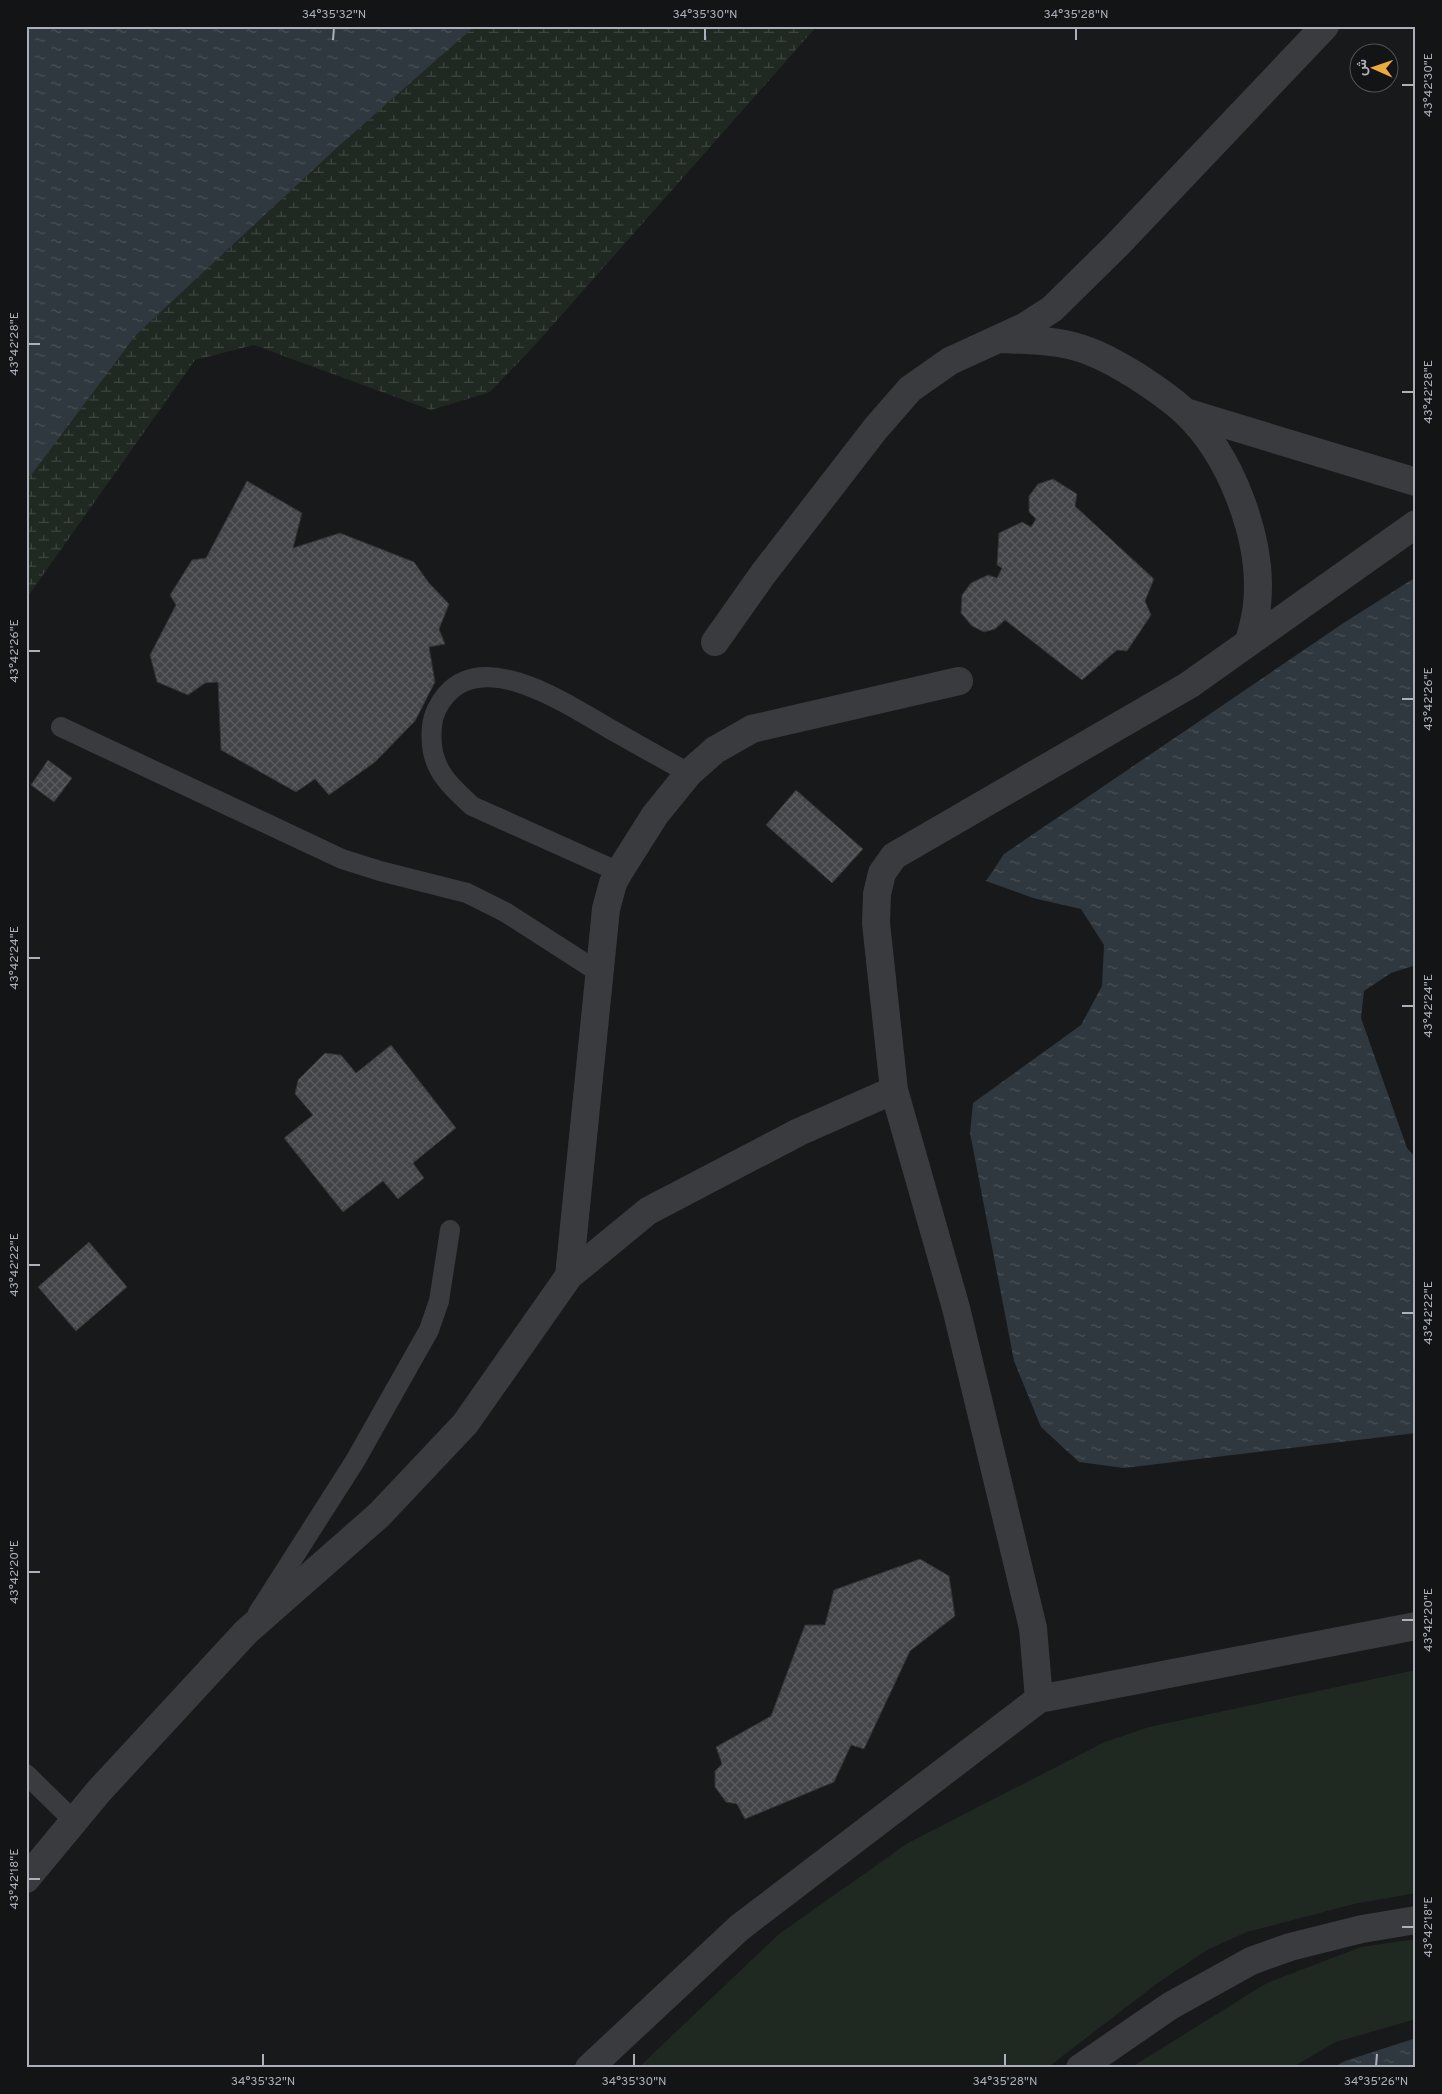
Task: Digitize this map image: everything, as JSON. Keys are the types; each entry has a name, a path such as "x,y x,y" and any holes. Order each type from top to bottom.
{"street":[{"path":"715,642 762,574 876,428 910,389 950,361 1024,327 1052,309 1117,245 1325,26"},
{"path":"997,339 1036,341 1072,346 1104,357 1159,390 1185,412 1221,458 1237,492 1248,524 1257,564 1257,605 1249,642"},
{"path":"1185,412 1416,482"},
{"path":"1039,1699 1031,1618 956,1308 894,1090 876,923 877,894 882,873 894,856 1189,685 1416,524"},
{"path":"569,1276 606,909 613,883 655,815 689,774 715,750 752,729 959,681"},
{"path":"26,1878 98,1791 246,1632 380,1515 465,1424 569,1276 648,1211 798,1132 894,1090"},
{"path":"589,2068 739,1928 1039,1699 1416,1626"},
{"path":"1080,2068 1170,2006 1251,1962 1290,1947 1362,1929 1416,1920"}],"lane":[{"path":"619,872 472,806 454,789 436,766 432,747 432,724 441,702 452,688 470,678 495,677 520,683 554,698 689,774"},
{"path":"61,727 342,859 380,871 467,893 505,912 600,973"},
{"path":"246,1632 355,1461 429,1330 439,1301 450,1230"},
{"path":"26,1774 74,1821"}],"green space":[{"path":"475,26 817,26 535,345 490,392 431,410 254,345 195,360 26,599 26,482 136,335 340,145"},
{"path":"1416,1670 1416,1893 1354,1904 1247,1932 1209,1949 1159,1982 1047,2068 638,2068 779,1934 908,1843 1105,1742 1149,1727"},
{"path":"1416,1939 1416,2019 1336,2042 1291,2068 1130,2068 1267,1983 1361,1947"}],"water":[{"path":"26,26 475,26 340,145 136,335 26,482"},
{"path":"1416,577 1416,965 1391,973 1364,991 1361,1018 1407,1148 1416,1158 1416,1433 1124,1468 1079,1462 1041,1427 1014,1361 970,1133 973,1103 1081,1025 1102,986 1104,945 1081,909 1033,898 986,881 1004,854 1342,624"},
{"path":"1416,2038 1416,2068 1332,2068 1345,2061"}],"building":[{"path":"1053,479 1077,494 1075,506 1154,579 1145,601 1151,615 1127,651 1117,650 1082,680 1005,620 995,629 984,632 972,626 961,613 962,595 971,583 988,575 997,578 1002,568 997,565 999,533 1022,522 1031,527 1036,519 1029,512 1029,496 1038,484"},
{"path":"247,481 302,513 293,548 340,533 414,562 429,583 449,604 439,629 445,644 429,647 435,682 415,721 375,762 329,795 315,779 296,792 221,750 218,682 205,683 188,695 157,682 150,655 176,605 170,595 192,560 206,558"},
{"path":"48,760 72,778 54,802 31,785"},
{"path":"796,790 863,849 832,883 766,825"},
{"path":"391,1045 456,1128 413,1163 424,1178 398,1199 383,1181 343,1212 284,1138 313,1115 295,1094 298,1080 325,1053 341,1055 356,1073"},
{"path":"89,1242 127,1287 76,1331 38,1287"},
{"path":"920,1559 949,1576 955,1616 910,1651 864,1749 851,1745 834,1782 745,1819 737,1804 726,1802 715,1787 715,1771 722,1764 716,1747 771,1716 805,1625 825,1625 834,1590"}]}
